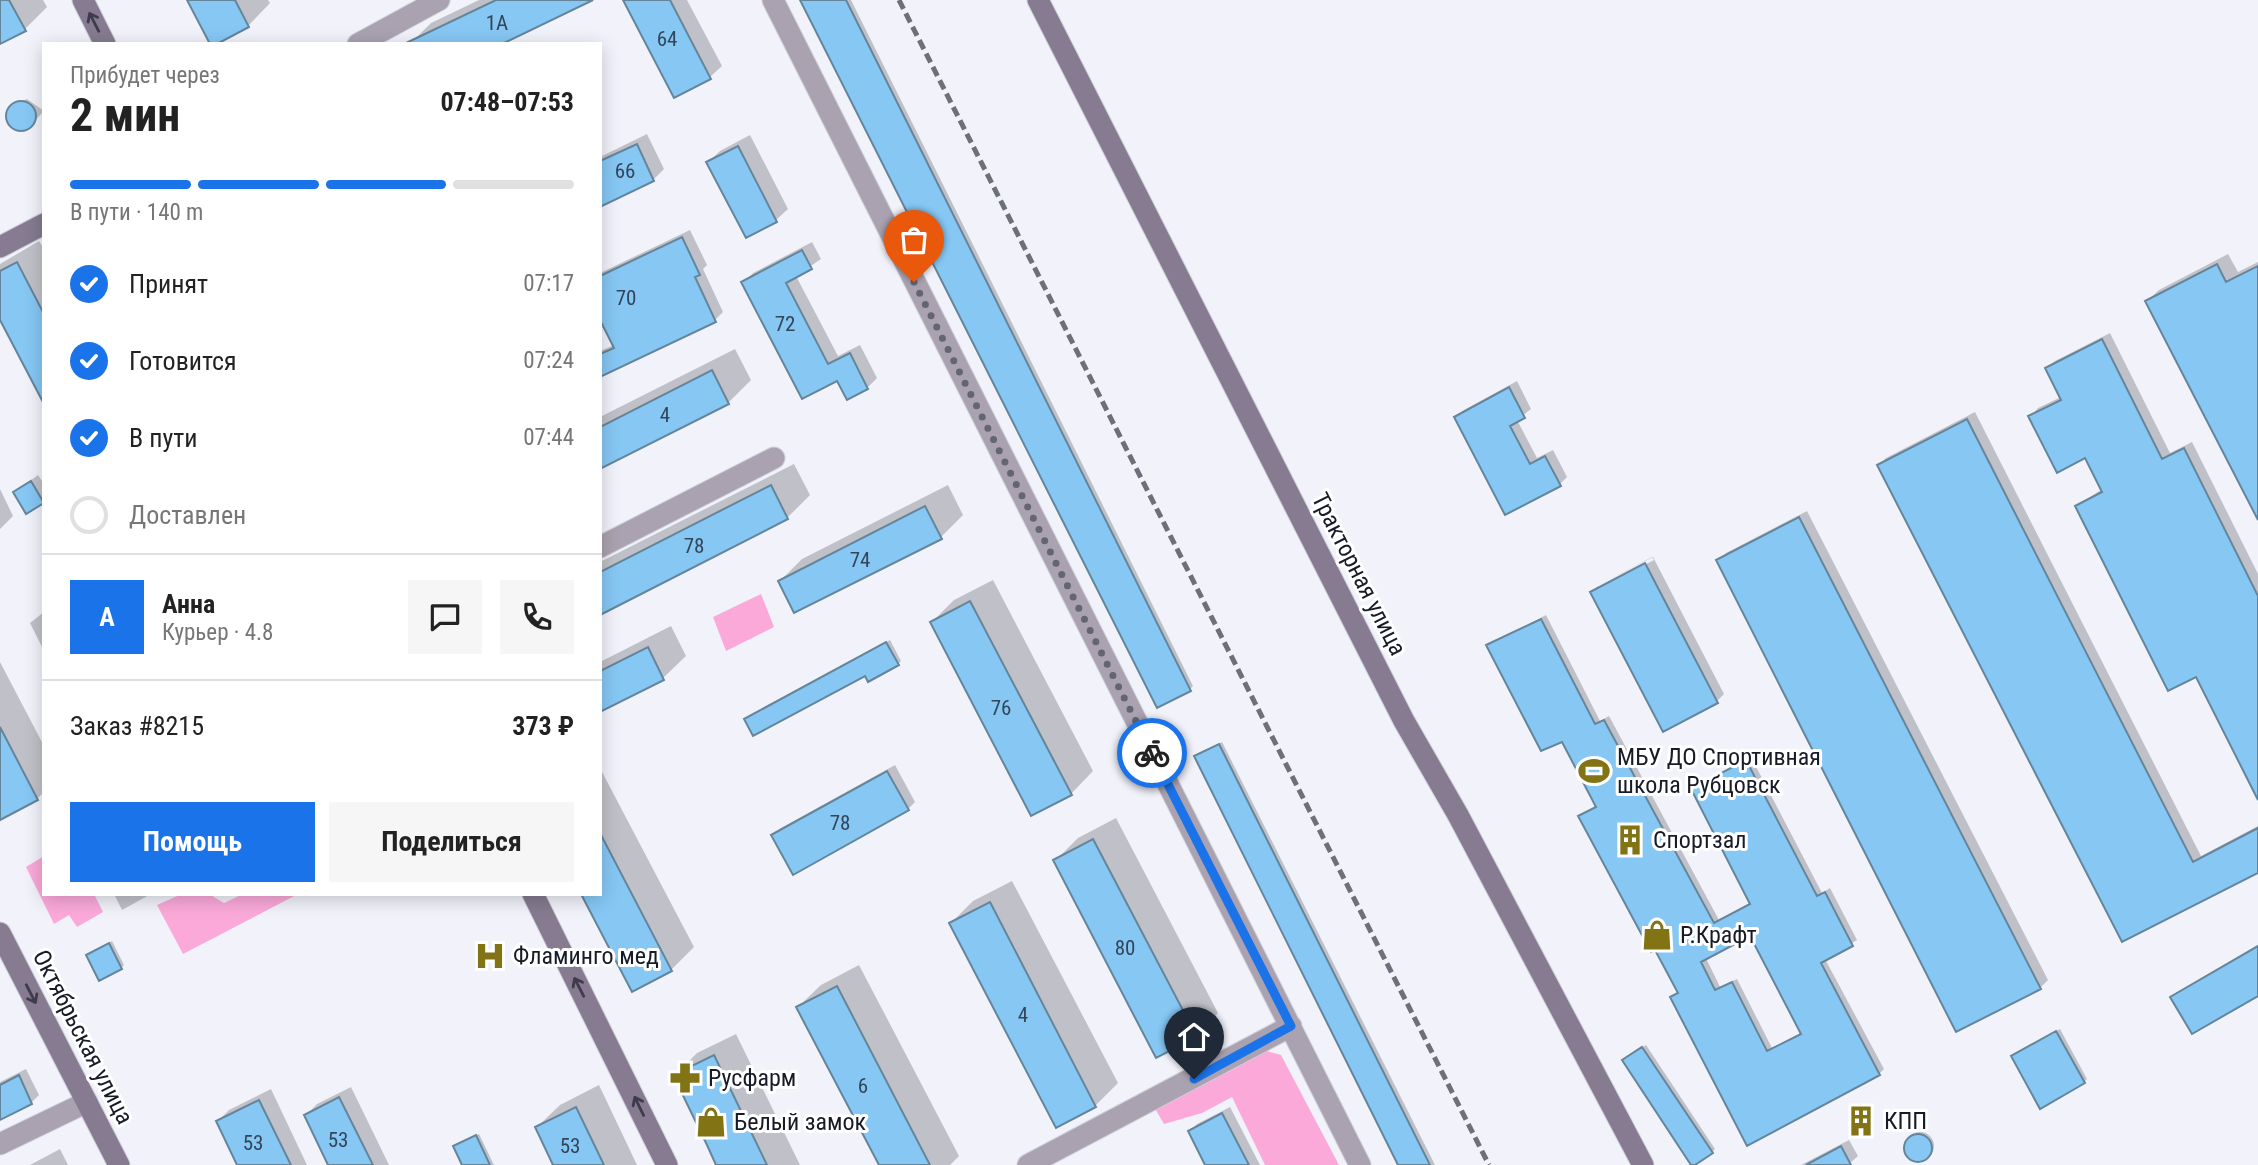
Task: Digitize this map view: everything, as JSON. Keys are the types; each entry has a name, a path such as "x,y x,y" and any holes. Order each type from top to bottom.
{"street":[{"path":"83,0 104,42"},
{"path":"362,42 439,0"},
{"path":"773,0 1360,1165"},
{"name":"Тракторная улица","path":"1038,0 1404,721 1458,815 1643,1165"},
{"path":"0,247 42,225"},
{"path":"602,546 774,458"},
{"path":"534,896 667,1165"},
{"name":"Октябрьская улица","path":"0,933 119,1165"},
{"path":"1028,1165 1291,1026"},
{"path":"0,1144 87,1101"}],"shaded area":[{"path":"761,594 774,627 726,651 713,617"},
{"path":"42,857 42,896 95,896 103,912 77,927 69,915 54,924 26,867"},
{"path":"177,896 212,896 224,903 239,896 294,896 183,954 157,905"},
{"path":"1263,1050 1281,1055 1339,1165 1265,1165 1232,1097 1202,1113 1164,1124 1154,1107"}],"building":[{"path":"0,0 9,0 26,31 0,44"},
{"path":"187,0 235,0 249,27 221,42 209,42"},
{"path":"496,0 593,0 506,42 408,42"},
{"path":"623,0 670,0 711,79 674,98"},
{"path":"800,0 846,0 1191,691 1157,708"},
{"path":"21,101 27,102 35,110 35,122 27,130 21,131 15,130 7,122 6,116 7,110 15,102"},
{"path":"637,144 654,181 602,206 602,160"},
{"path":"738,146 777,222 746,238 706,162"},
{"path":"682,237 700,275 695,277 716,322 602,376 602,353 614,348 602,324 602,275"},
{"path":"802,250 812,269 786,283 828,364 850,353 868,389 847,400 837,381 802,399 741,282"},
{"path":"17,262 42,310 42,400 0,320 0,271"},
{"path":"2217,264 2226,282 2258,266 2258,520 2145,301"},
{"path":"2102,339 2162,459 2184,448 2258,596 2258,800 2196,677 2168,691 2075,506 2102,492 2085,458 2057,473 2028,416 2061,400 2045,368"},
{"path":"712,370 729,404 602,468 602,426"},
{"path":"1509,387 1525,418 1510,426 1530,464 1545,456 1561,486 1505,515 1454,417"},
{"path":"1967,419 2193,862 2258,828 2258,873 2122,942 1877,465"},
{"path":"31,481 42,504 26,514 13,492"},
{"path":"771,485 788,519 602,614 602,571"},
{"path":"925,506 942,539 794,613 778,581"},
{"path":"1799,517 2041,989 1956,1032 1716,560"},
{"path":"1645,563 1718,703 1663,732 1590,592"},
{"path":"970,601 1072,795 1031,816 930,622"},
{"path":"1541,619 1595,724 1604,720 1714,923 1750,904 1691,789 1746,760 1817,896 1825,892 1853,946 1821,963 1880,1075 1747,1146 1670,997 1678,993 1655,950 1651,952 1578,816 1596,807 1562,742 1541,751 1486,645","holes":["1750,936 1801,1034 1767,1051 1732,982 1715,990 1701,962"]},
{"path":"886,642 899,665 868,682 865,676 753,736 744,719"},
{"path":"648,647 664,680 602,711 602,670"},
{"path":"0,727 38,800 0,820"},
{"path":"1219,744 1430,1165 1398,1165 1194,756"},
{"path":"887,771 909,810 793,875 771,835"},
{"path":"602,837 672,971 632,992 582,896 602,896"},
{"path":"1093,839 1197,1037 1156,1058 1053,860"},
{"path":"990,902 1096,1107 1056,1128 949,923"},
{"path":"109,943 122,969 99,981 86,955"},
{"path":"2258,946 2258,996 2192,1034 2170,997"},
{"path":"837,986 930,1165 879,1165 796,1007"},
{"path":"2056,1031 2085,1083 2040,1109 2011,1056"},
{"path":"1642,1047 1713,1153 1695,1165 1691,1165 1622,1060"},
{"path":"714,1055 767,1165 716,1165 673,1075"},
{"path":"19,1075 32,1104 0,1120 0,1085"},
{"path":"339,1097 373,1165 328,1165 304,1115"},
{"path":"259,1100 291,1165 237,1165 216,1121"},
{"path":"576,1107 604,1165 553,1165 535,1127"},
{"path":"1222,1113 1249,1165 1205,1165 1188,1131"},
{"path":"1918,1134 1928,1138 1932,1148 1928,1158 1918,1162 1908,1158 1904,1148 1908,1138"},
{"path":"476,1135 490,1165 462,1165 453,1146"},
{"path":"1841,1146 1851,1165 1806,1165"}],"railway":[{"path":"899,0 1489,1165"}],"way so far":[{"path":"914,282 1152,753"}],"place":[{"name":"МБУ ДО Спортивная школа Рубцовск","path":"1594,771"},
{"name":"Спортзал","path":"1630,840"},
{"name":"Р.Крафт","path":"1657,935"},
{"name":"Фламинго мед","path":"490,956"},
{"name":"Русфарм","path":"685,1078"},
{"name":"КПП","path":"1861,1121"},
{"name":"Белый замок","path":"711,1122"}],"route":[{"path":"1152,753 1291,1026 1194,1079"}]}
